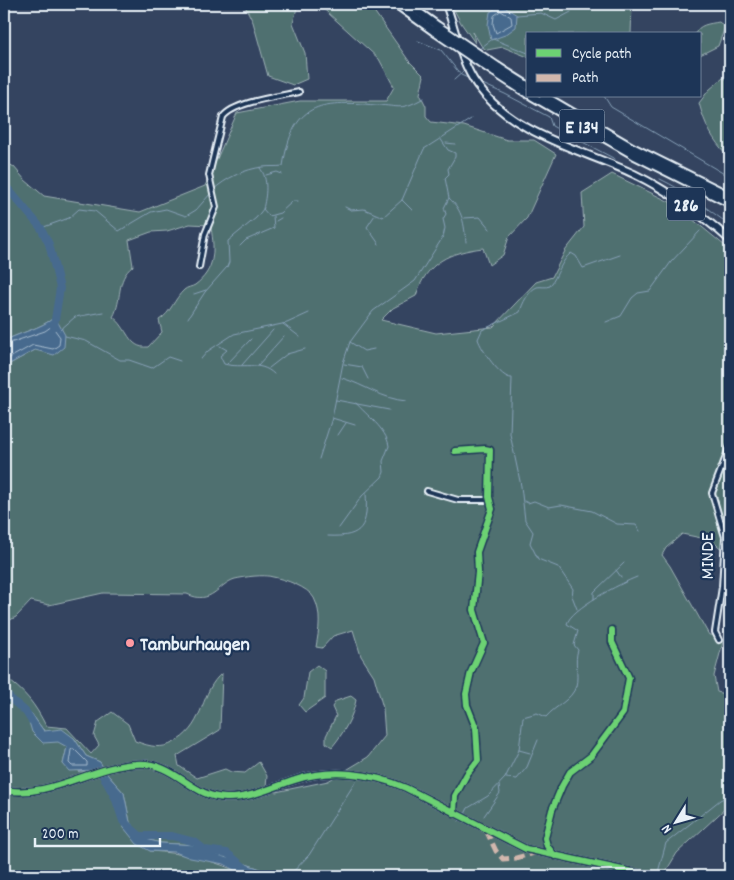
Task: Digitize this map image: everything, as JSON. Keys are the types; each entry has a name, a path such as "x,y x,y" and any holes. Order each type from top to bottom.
{"highway":[{"path":"396,4 437,29 526,92"},
{"path":"407,4 437,29"},
{"path":"496,70 526,85"},
{"name":"E 134","path":"535,98 626,151 730,203"},
{"name":"E 134","path":"547,98 641,152 730,196"}],"main road":[{"name":"286","path":"446,4 465,64 476,83 492,102 508,116 589,157 636,175 687,205 730,240"},
{"path":"4,790 33,791 135,764 156,765 174,772 203,793 230,798 250,795 306,777 341,774 366,776 396,784 523,848 650,876"}],"street":[{"path":"199,267 205,234 215,210 209,175 223,117 229,111 240,106 299,92"},
{"name":"MINDE","path":"719,640 715,632 722,587 725,537 712,493 730,446"},
{"path":"454,813 455,798 467,774 478,760 476,728 467,705 466,694 471,672 484,643 474,610 478,570 477,552 484,528 491,514 489,500 490,450 485,448 455,451"},
{"path":"428,492 458,500 489,500"},
{"path":"555,856 547,846 545,838 552,810 562,786 570,772 591,756 623,713 629,678 612,642 612,630"}],"green space":[{"path":"244,4 298,4 293,23 305,53 307,79 293,85 268,76 253,22"},
{"path":"318,4 368,4 409,61 424,76 420,94 426,106 426,116 431,122 464,126 507,140 534,140 556,154 527,218 509,237 503,255 489,265 483,248 460,252 450,256 433,267 426,275 420,284 416,296 393,308 381,320 436,333 493,327 536,282 552,277 565,251 584,227 582,193 612,174 674,204 730,250 730,553 724,551 711,540 682,534 666,548 662,555 709,635 717,635 723,642 714,676 717,692 730,695 730,804 677,853 663,876 270,876 258,868 209,852 196,845 161,843 142,838 130,822 124,793 106,773 100,762 86,756 74,738 46,731 67,747 63,764 80,772 97,770 120,804 124,828 150,851 200,858 235,870 246,876 4,876 4,677 28,698 46,726 67,728 91,754 99,745 94,736 98,722 112,712 128,724 135,741 146,745 162,746 178,740 193,725 210,689 222,673 220,730 177,756 179,766 197,778 225,769 231,772 245,773 259,762 267,776 266,786 276,792 328,781 368,757 385,736 383,708 374,676 361,656 353,630 333,636 322,648 316,647 319,628 317,604 307,590 283,580 269,576 235,579 209,596 203,597 187,594 103,593 49,605 31,601 16,617 4,623 4,367 35,350 55,317 43,325 4,341 4,161 14,167 25,180 44,196 140,212 205,186 237,113 300,101 386,101 394,87 379,59","holes":["190,224 209,225 211,228 213,252 212,260 206,273 195,285 184,290 167,314 159,320 162,332 148,347 136,345 113,317 118,303 121,284 127,271 133,266 129,240 151,232 167,231","31,713 43,729 26,717"]},
{"path":"451,4 632,4 631,32 526,32 526,56 503,47 487,50 482,47 473,32 475,43"},
{"path":"719,22 725,27 718,46 702,54 702,32 696,32 705,25"},
{"path":"723,78 730,80 730,155 727,155 713,137 699,103 709,90"},
{"path":"317,665 325,671 325,698 305,712 299,705 304,698 308,672"},
{"path":"351,696 356,700 353,713 344,731 332,747 326,743 326,736 336,716 332,707 336,701"}],"water":[{"path":"501,5 517,15 516,27 505,35 491,40 488,25 490,12"},
{"path":"55,317 65,335 64,347 54,355 35,350 4,367 4,341 43,325"},
{"path":"26,712 31,713 44,731 62,729 74,738 86,756 100,762 106,773 124,793 130,822 142,838 161,843 196,845 209,852 258,868 270,876 246,876 224,864 190,858 175,852 150,851 137,844 124,828 120,804 115,794 97,770 69,771 63,764 67,747 58,742 43,743 32,732"}],"waterway":[{"path":"507,8 512,4"},
{"path":"517,15 541,13 556,20 571,12"},
{"path":"493,39 526,52"},
{"path":"478,50 491,40"},
{"path":"418,41 441,50 461,75 470,79"},
{"path":"454,80 465,70"},
{"path":"478,82 549,117 552,126 615,159"},
{"path":"213,190 243,172 256,168 283,166 287,145 294,129 302,118 312,110 324,105 338,104 400,107 410,105 424,98"},
{"path":"605,98 611,107 726,175"},
{"path":"345,207 351,210 364,209 383,217 402,200 424,149 471,119"},
{"path":"319,459 332,418 343,363 350,342 373,311 415,281 443,237 445,228 443,219 446,214 444,208 449,198 445,178 449,174 448,169 455,157 455,153 448,150 440,138"},
{"path":"446,143 455,144"},
{"path":"260,168 266,182 263,209 269,216 280,213 293,201 298,201"},
{"path":"266,175 277,172 282,174"},
{"path":"660,179 688,195 730,225"},
{"path":"4,184 41,228 49,244 60,288 54,326"},
{"path":"41,228 69,218 79,209 95,211 119,231 151,212 166,209 186,216 196,210 211,193"},
{"path":"449,198 462,218 466,242"},
{"path":"402,200 412,210"},
{"path":"188,318 205,292 227,267 229,262 228,241 256,218 264,208"},
{"path":"375,215 367,227 379,244"},
{"path":"240,246 246,240 274,228 273,216"},
{"path":"464,218 480,217 490,229"},
{"path":"276,221 281,218"},
{"path":"606,322 621,316 632,298 638,293 650,291 671,262 700,231"},
{"path":"577,609 572,596 573,589 558,567 538,559 530,543 533,532 525,520 521,486 510,434 512,378 502,374 497,369 478,339 482,330 520,312 531,291 539,287 550,286 571,253 576,256 583,268 620,255"},
{"path":"194,294 206,290"},
{"path":"60,330 75,317 103,312"},
{"path":"201,359 208,351 234,334 287,323 309,313"},
{"path":"283,324 300,337"},
{"path":"242,365 273,330"},
{"path":"65,336 86,341 120,360 129,360 152,368 168,357 180,361"},
{"path":"258,365 284,336"},
{"path":"227,364 251,339"},
{"path":"350,342 364,351 374,349"},
{"path":"220,346 227,350 220,356 224,364 263,367 274,374"},
{"path":"269,368 287,354 305,349"},
{"path":"344,364 362,367 368,379"},
{"path":"342,378 389,398 406,401"},
{"path":"336,400 389,410"},
{"path":"339,528 362,496 382,477 384,472 383,461 389,446 380,428 356,403"},
{"path":"332,418 355,425"},
{"path":"338,435 346,423"},
{"path":"328,536 349,535 361,527 366,514 366,493"},
{"path":"524,501 528,503 534,501 549,507 561,505 592,511 617,524 636,525 640,531"},
{"path":"594,599 594,592 624,563"},
{"path":"616,570 621,577"},
{"path":"465,814 468,808 488,796 505,778 519,750 523,717 537,713 546,717 574,691 577,681 576,659 578,650 574,645 578,631 567,624 570,618 597,597 637,577"},
{"path":"4,693 26,712 31,720"},
{"path":"506,778 517,779 527,767 538,740"},
{"path":"519,750 530,753"},
{"path":"103,776 115,797 123,821 140,836 172,836 195,842 205,850 227,853 255,876"},
{"path":"289,876 309,855 356,781"},
{"path":"484,816 500,793 499,785"},
{"path":"657,876 666,843 720,800 730,795"}],"marked path":[{"path":"486,830 496,851 503,859 534,853"}],"cycle path":[{"path":"454,813 455,796 467,774 478,760 476,728 467,705 466,694 471,672 484,643 474,610 478,572 477,552 492,509 489,497 490,450 455,451"},
{"path":"555,856 547,846 545,838 552,810 562,786 570,772 591,756 623,713 629,678 612,642 612,630"},
{"path":"4,790 21,792 37,790 103,770 136,764 161,768 202,792 226,798 252,795 308,776 337,773 351,774 379,779 406,788 526,849 650,876"}],"place":[{"name":"Tamburhaugen","path":"130,643"}]}
